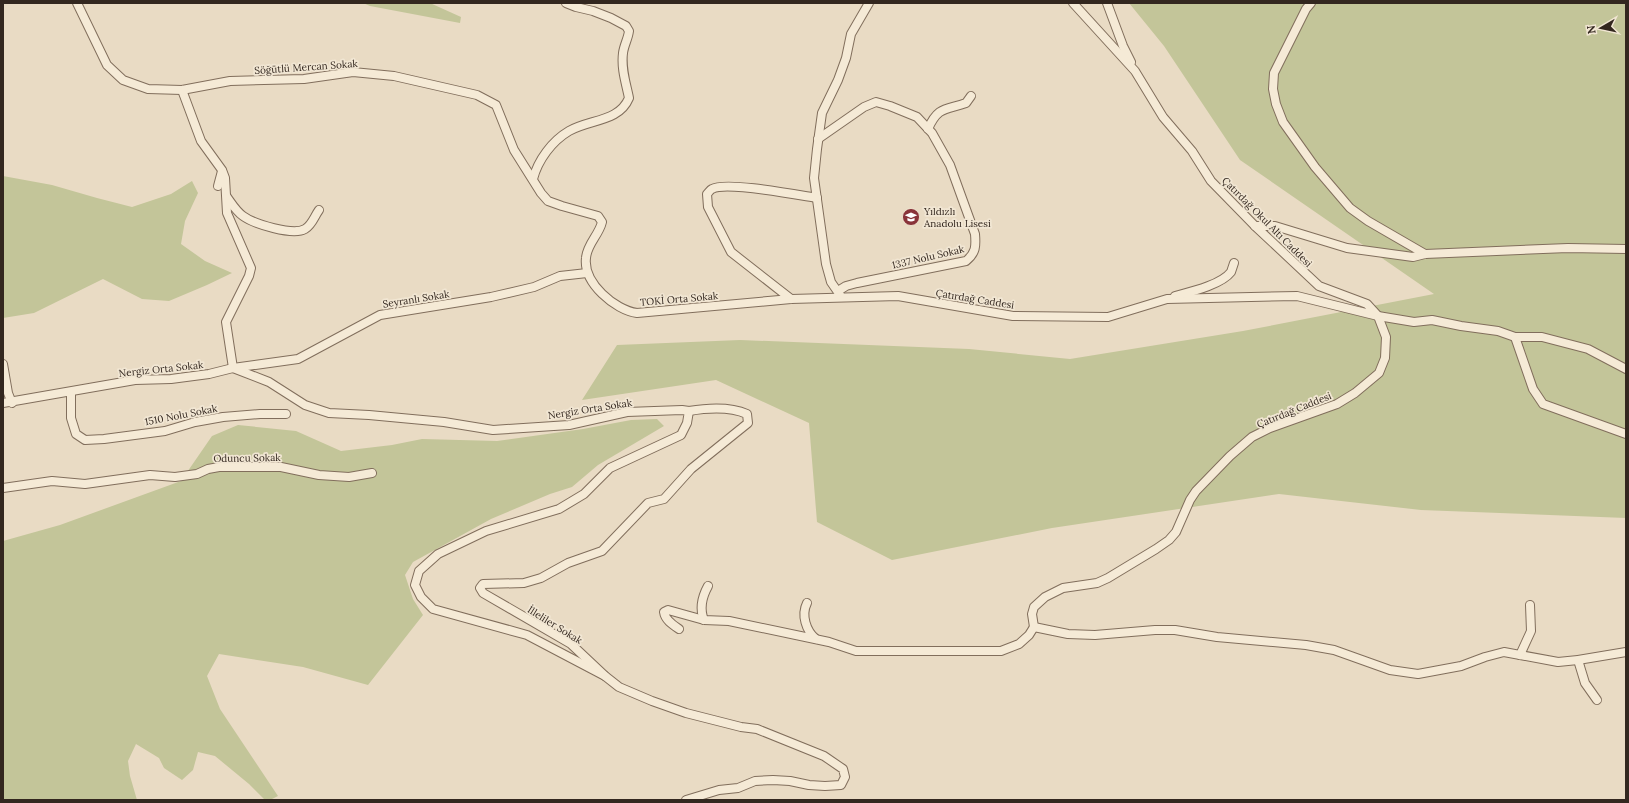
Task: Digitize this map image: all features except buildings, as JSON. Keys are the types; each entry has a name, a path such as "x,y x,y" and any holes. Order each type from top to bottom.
{"street":[{"name":"Söğütlü Mercan Sokak","path":"77,3 107,65 122,80 148,89 182,90 230,81 304,79 353,72 394,76 477,95 496,105 514,150 533,179"},
{"path":"566,3 593,11 626,26 629,31 623,55 623,72 629,98 626,106 619,112 570,130 556,141 540,162 533,179 541,193 548,201 598,216 602,222 589,246 586,259 587,273"},
{"path":"843,299 832,282 826,264 814,178 822,113 838,80 846,58 851,34 869,3"},
{"name":"Çatırdağ Okul Altı Caddesi","path":"1073,3 1135,71 1163,117 1192,151 1212,181 1255,226 1319,286 1367,304 1378,316"},
{"path":"1107,3 1123,46 1135,71"},
{"path":"1312,3 1306,9 1274,73 1274,97 1283,122 1315,167 1350,208 1368,221 1425,254"},
{"path":"182,90 201,141 222,170 225,178 227,213 250,268 249,276 226,322 233,368"},
{"path":"928,129 938,112 966,103 971,96"},
{"name":"1337 Nolu Sokak","path":"818,139 864,107 876,102 917,117 928,129 944,152 958,185 975,234 976,246 973,256 966,261 857,283 846,286 838,291"},
{"path":"218,186 222,170"},
{"path":"790,300 731,252 708,207 707,194 713,189 721,187 750,187 817,198"},
{"path":"227,197 236,210 243,216 260,224 285,230 303,231 311,226 314,217 319,210"},
{"path":"1255,226 1275,226 1347,248 1413,257 1425,254 1568,248 1626,249"},
{"path":"1167,299 1201,289 1225,277 1232,271 1234,263"},
{"name":"TOKİ Orta Sokak","path":"587,273 598,290 626,311 637,313 790,300 843,299"},
{"name":"Seyranlı Sokak","path":"233,368 298,359 380,315 491,297 534,288 560,276 587,273"},
{"name":"Çatırdağ Caddesi","path":"843,299 898,296 1013,316 1108,317 1167,299 1297,296 1378,316 1386,337 1385,358 1379,373 1370,382 1337,404 1270,428 1252,437 1230,456 1196,491 1190,500 1176,532 1169,540 1156,550 1108,578 1097,583 1063,588 1045,597 1034,607 1032,614 1034,627"},
{"path":"1378,316 1414,322 1432,320 1498,331 1515,337 1542,337 1588,349 1626,369"},
{"path":"1515,337 1532,390 1543,404 1626,434"},
{"path":"3,364 8,393 12,403"},
{"name":"Nergiz Orta Sokak","path":"3,404 71,393 135,380 171,379 209,374 233,368 269,382 305,405 329,413 421,420 493,430 569,425 627,412 682,410 689,412"},
{"name":"1510 Nolu Sokak","path":"71,393 71,418 76,434 85,440 104,439 165,430 195,422 223,417 260,414 286,414"},
{"name":"İlleliler Sokak","path":"686,800 719,790 738,788 755,781 772,780 825,786 841,785 845,777 843,769 824,756 807,748 758,729 722,723 669,707 619,687 571,644 483,593 480,588 483,584 524,583 541,578 568,563 602,551 648,503 664,499 691,469 748,423 747,414 739,410 712,409 689,412"},
{"path":"605,676 527,635 433,609 421,597 415,585 419,571 438,554 486,532 559,509 584,494 610,468 681,435 688,423 689,412"},
{"name":"Oduncu Sokak","path":"3,488 52,481 85,484 150,475 175,476 197,474 208,469 219,467 281,467 319,475 349,477 372,473"},
{"path":"704,620 702,598 708,586"},
{"path":"807,603 804,612 806,625 810,633 817,639"},
{"path":"1520,655 1531,631 1530,605"},
{"path":"679,629 668,620 664,612 668,610 704,620 729,622 817,639 856,651 1001,651 1019,644 1029,635 1034,627 1052,631 1095,635 1155,630 1175,630 1218,637 1306,645 1334,650 1390,670 1418,674 1461,666 1504,652 1558,662 1626,652"},
{"path":"1578,660 1586,683 1597,700"}],"green space":[{"path":"363,3 430,3 461,17 460,23 370,6"},
{"path":"1129,3 1626,3 1626,518 1421,510 1279,494 1052,528 892,560 817,522 809,423 716,380 582,400 617,345 740,340 969,349 1070,359 1243,331 1434,294 1240,160 1164,46"},
{"path":"3,176 52,185 132,207 171,194 192,181 198,193 185,221 181,244 205,261 232,273 169,301 142,299 103,279 34,313 3,318"},
{"path":"657,419 664,426 598,465 572,487 550,494 491,519 413,562 405,575 413,599 423,615 368,685 303,667 219,654 207,676 220,709 278,796 270,800 265,800 249,784 215,756 198,752 193,770 182,780 164,768 159,758 136,744 128,761 130,776 137,800 3,800 3,541 60,525 181,481 212,436 238,425 296,431 341,451 392,445 422,439 497,441 583,429 631,420"}],"place":[{"name":"Yıldızlı Anadolu Lisesi","path":"911,217"}]}
